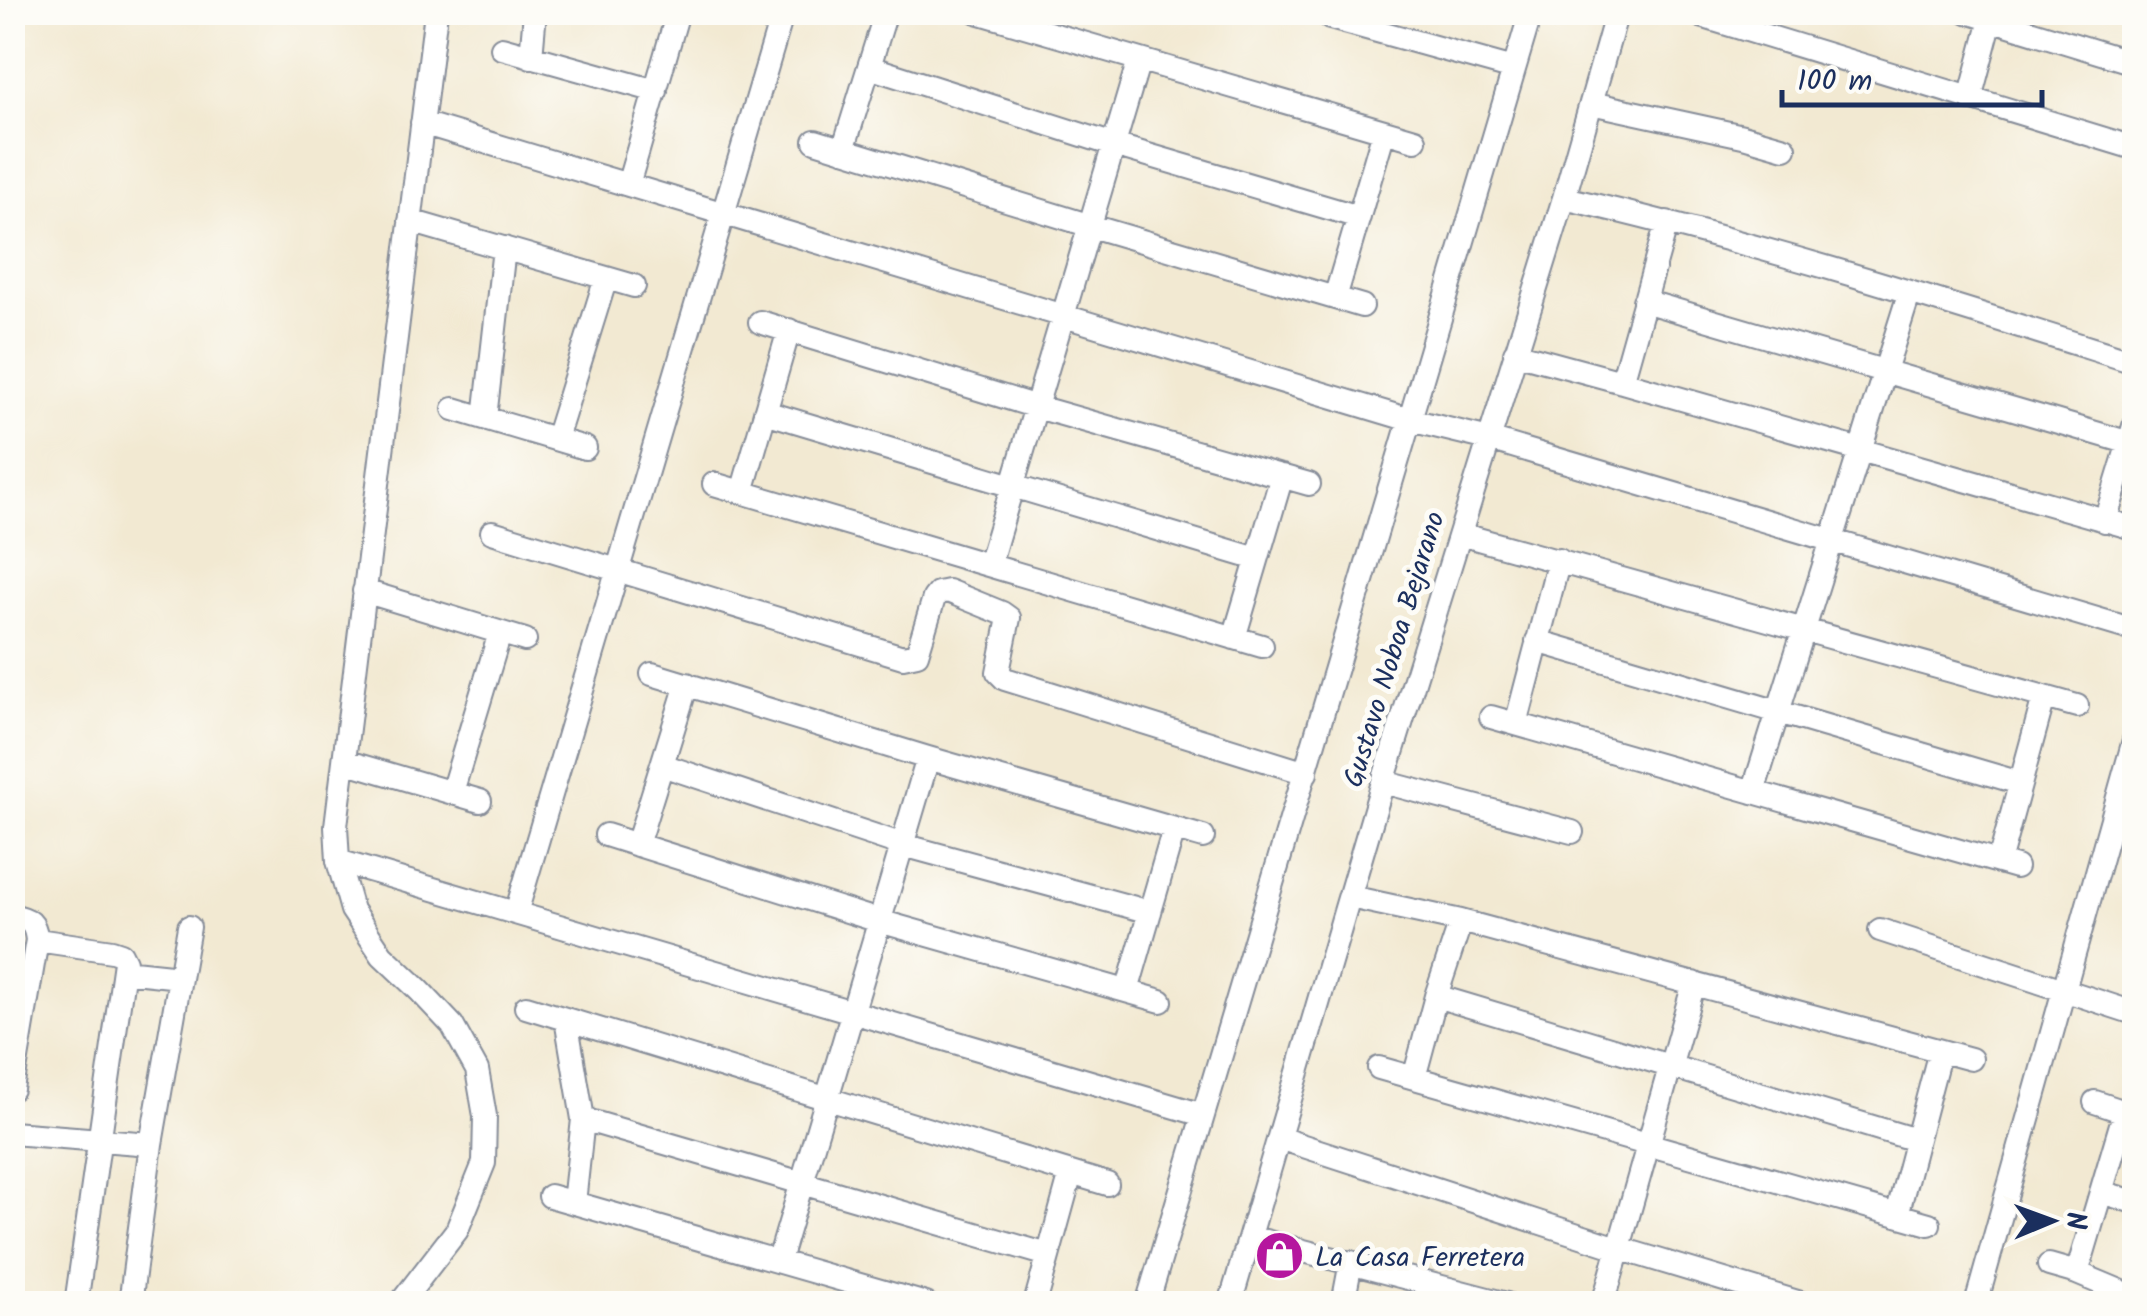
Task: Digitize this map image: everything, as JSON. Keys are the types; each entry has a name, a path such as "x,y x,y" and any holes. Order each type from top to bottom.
{"street":[{"path":"400,1304 457,1230 484,1163 486,1116 477,1070 452,1025 382,955 352,910 338,861 336,826 436,12"},
{"path":"531,56 535,12"},
{"path":"628,185 678,12"},
{"path":"516,914 783,12"},
{"path":"843,150 886,12"},
{"path":"977,12 1415,140"},
{"name":"Gustavo Noboa Bejarano","path":"1147,1304 1531,12"},
{"name":"Gustavo Noboa Bejarano","path":"1230,1304 1383,782 1618,12"},
{"path":"1966,12 1992,16 2134,63"},
{"path":"1700,16 1726,18 1970,99 2134,148"},
{"path":"1970,99 1992,16"},
{"path":"1330,18 1514,69"},
{"path":"502,48 656,91"},
{"path":"989,565 1140,60"},
{"path":"869,68 1359,217"},
{"path":"1590,103 1785,148"},
{"path":"422,124 1410,420 1489,439 2134,630"},
{"path":"1336,298 1384,131"},
{"path":"815,141 1362,306"},
{"path":"1564,198 1667,222 2134,362"},
{"path":"410,221 634,286"},
{"path":"1622,382 1667,222"},
{"path":"485,418 504,248"},
{"path":"556,440 606,278"},
{"path":"1752,792 1908,294"},
{"path":"1644,301 1884,373 2132,435 2105,520"},
{"path":"760,322 1037,407 1310,484"},
{"path":"742,492 789,330"},
{"path":"1516,354 2133,528"},
{"path":"454,410 585,448"},
{"path":"765,412 1257,559"},
{"path":"1234,638 1282,476"},
{"path":"714,484 1262,646"},
{"path":"492,532 903,657 917,654 934,598 948,591 1009,618 998,672 1005,679 1306,773"},
{"path":"1460,534 2077,706"},
{"path":"1516,724 1559,560"},
{"path":"364,592 525,640"},
{"path":"452,792 500,632"},
{"path":"1538,641 2020,783"},
{"path":"652,674 1203,837"},
{"path":"637,845 687,684"},
{"path":"1492,717 2007,865 2020,783 2044,696"},
{"path":"1976,1304 2134,740"},
{"path":"779,1260 928,758"},
{"path":"344,760 480,801"},
{"path":"662,766 903,846 1150,912"},
{"path":"1383,782 1572,832"},
{"path":"1127,991 1174,829"},
{"path":"606,835 879,921 1161,1000"},
{"path":"338,861 1202,1115"},
{"path":"1350,897 1461,921 1971,1059"},
{"path":"12,916 32,922 37,940 12,1090"},
{"path":"1414,1078 1461,921"},
{"path":"130,1304 151,1144 189,927"},
{"path":"1880,930 2134,1013"},
{"path":"37,940 121,954 125,962 76,1304"},
{"path":"124,971 180,977"},
{"path":"1604,1304 1694,983"},
{"path":"1436,996 1916,1140"},
{"path":"526,1007 1106,1184"},
{"path":"566,1019 583,1118 574,1203"},
{"path":"1896,1215 1940,1051"},
{"path":"1379,1068 1930,1224"},
{"path":"2077,1273 2130,1113 2094,1102"},
{"path":"583,1118 1048,1256"},
{"path":"12,1133 151,1144"},
{"path":"1279,1138 1804,1304"},
{"path":"1034,1304 1071,1173"},
{"path":"2101,1192 2134,1202"},
{"path":"550,1196 926,1304"},
{"path":"1250,1237 1507,1304"},
{"path":"1342,1304 1352,1262"},
{"path":"2048,1265 2134,1297"}],"place":[{"name":"La Casa Ferretera","path":"1280,1256"}]}
